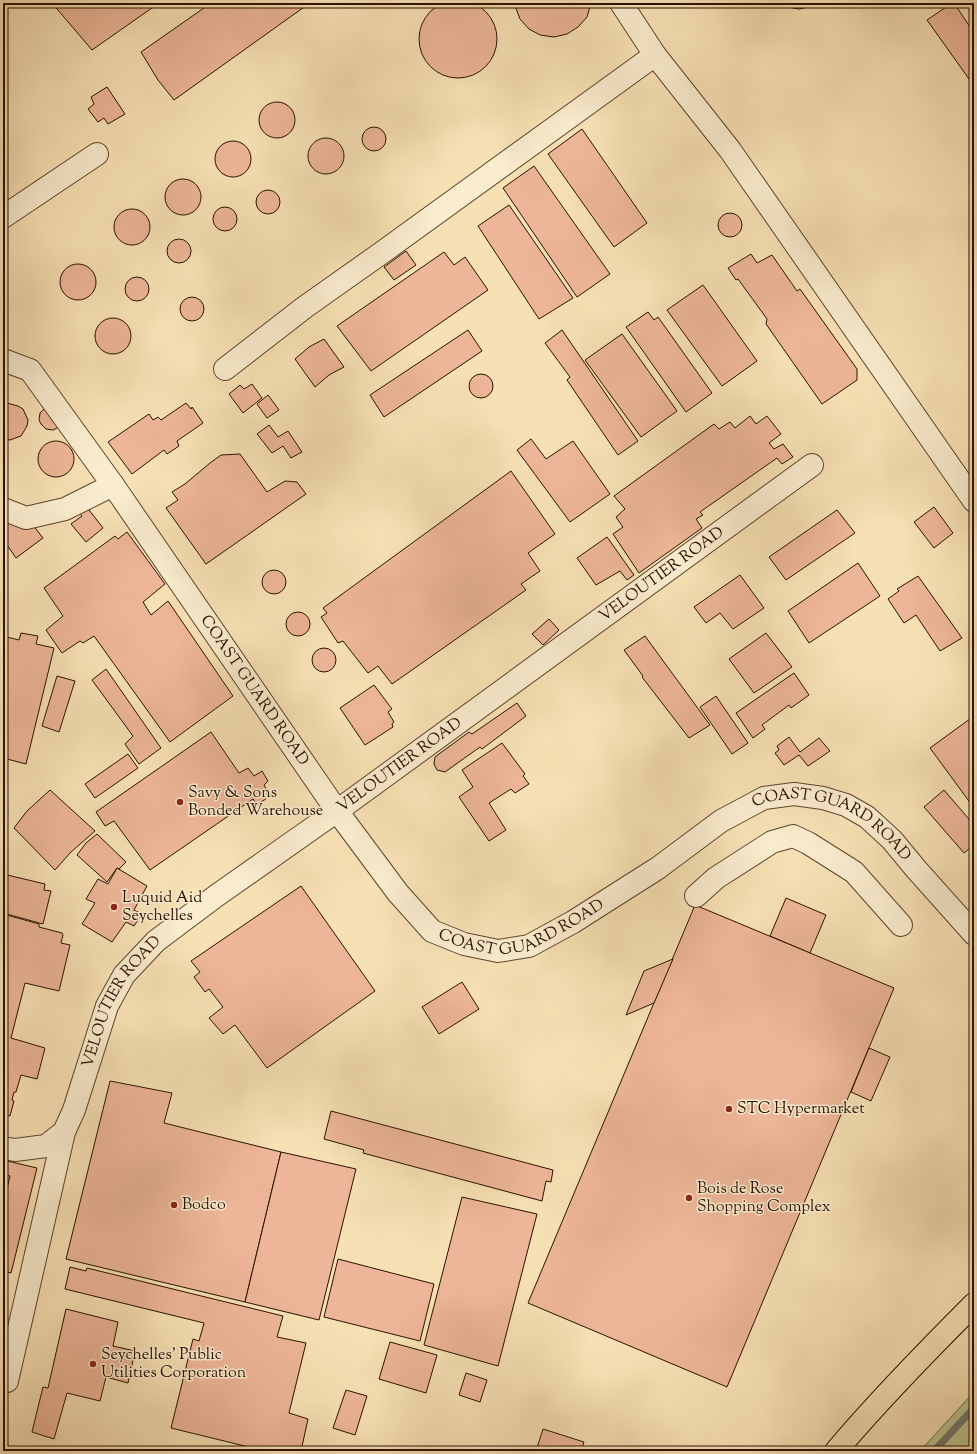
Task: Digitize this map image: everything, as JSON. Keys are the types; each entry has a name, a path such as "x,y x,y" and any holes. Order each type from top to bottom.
{"main road":[{"path":"836,1451 868,1414 974,1304"}],"street":[{"path":"621,3 654,55 730,150 971,491"},
{"path":"225,369 305,307 386,250 654,55"},
{"path":"3,217 97,154"},
{"name":"COAST GUARD ROAD","path":"3,360 30,370 113,485 337,811 398,892 432,931 464,944 498,951 529,946 573,922 658,868 721,821 764,798 794,794 823,798 846,805 868,817 892,840 974,934"},
{"name":"VELOUTIER ROAD","path":"3,1148 15,1150 46,1146 64,1132 74,1110 107,1006 124,976 162,937 216,896 337,811 812,465"},
{"path":"3,509 26,518 65,509 113,485"},
{"path":"696,896 716,878 772,842 793,836 808,843 854,872 901,925"},
{"path":"7,1381 64,1132"}],"green space":[{"path":"974,1392 974,1451 920,1451"}],"building":[{"path":"458,0 473,3 485,12 494,24 497,39 494,54 485,66 473,75 458,78 443,75 431,66 422,54 419,39 422,24 431,12 443,3"},
{"path":"52,3 159,3 92,50"},
{"path":"211,3 305,3 307,5 174,100 158,80 141,52"},
{"path":"514,3 591,3 587,17 578,27 567,34 554,37 540,35 529,29 520,19"},
{"path":"764,3 826,3 799,9"},
{"path":"954,3 974,33 974,86 927,20"},
{"path":"107,87 125,114 108,124 104,118 98,122 88,109 94,104 91,97"},
{"path":"281,102 290,107 294,113 294,127 290,133 281,138 273,138 264,133 260,127 259,116 264,107 270,103"},
{"path":"374,127 382,131 386,139 382,147 374,151 366,147 362,139 366,131"},
{"path":"582,129 647,223 614,247 548,154"},
{"path":"330,138 339,143 343,149 343,163 339,169 330,174 322,174 313,169 309,163 308,152 313,143 319,139"},
{"path":"237,141 246,146 250,152 250,166 246,172 237,177 229,177 220,172 216,166 215,155 220,146 226,142"},
{"path":"534,166 610,274 577,297 503,188"},
{"path":"187,179 196,184 200,190 200,204 196,210 187,215 179,215 170,210 166,204 165,193 170,184 176,180"},
{"path":"268,190 276,194 280,202 276,210 268,214 260,210 256,202 260,194"},
{"path":"509,205 573,298 539,319 478,226"},
{"path":"225,207 233,211 237,219 233,227 225,231 217,227 213,219 217,211"},
{"path":"136,209 145,214 149,220 149,234 145,240 136,245 128,245 119,240 115,234 114,223 119,214 125,210"},
{"path":"730,213 738,217 742,225 738,233 730,237 722,233 718,225 722,217"},
{"path":"179,239 187,243 191,251 187,259 179,263 171,259 167,251 171,243"},
{"path":"406,251 416,265 394,280 384,267"},
{"path":"444,252 454,265 465,257 488,290 371,371 337,326"},
{"path":"751,254 757,263 772,255 797,291 800,289 857,369 857,380 822,404 766,324 767,319 738,279 736,280 728,268"},
{"path":"82,264 91,269 95,275 95,289 91,295 82,300 74,300 65,295 61,289 60,278 65,269 71,265"},
{"path":"137,277 145,281 149,289 145,297 137,301 129,297 125,289 129,281"},
{"path":"703,285 757,361 722,386 667,310"},
{"path":"192,297 200,301 204,309 200,317 192,321 184,317 180,309 184,301"},
{"path":"648,312 654,320 658,317 712,393 686,412 626,327"},
{"path":"117,318 126,323 130,329 130,343 126,349 117,354 109,354 100,349 96,343 95,332 100,323 106,319"},
{"path":"468,330 482,351 384,417 370,395"},
{"path":"562,330 638,441 618,455 567,380 570,377 545,343"},
{"path":"622,334 677,411 641,437 585,360"},
{"path":"324,339 344,367 329,375 315,387 295,359 309,347"},
{"path":"481,374 489,378 493,386 489,394 481,398 473,394 469,386 473,378"},
{"path":"252,384 262,398 243,413 229,394 240,385 244,389"},
{"path":"268,395 279,410 267,418 257,404"},
{"path":"7,403 23,409 28,420 27,426 21,436 10,440 3,439 3,404"},
{"path":"186,403 191,409 192,407 203,423 177,441 179,446 167,454 164,450 132,474 108,442 149,414 153,420 158,417 161,420"},
{"path":"46,407 60,425 53,430 46,429 39,420 40,413"},
{"path":"750,416 756,424 767,416 781,434 769,443 774,449 783,444 793,457 782,464 777,458 700,512 703,515 696,519 702,528 639,573 613,534 623,527 616,517 625,509 614,496 714,424 719,429 730,422 735,428"},
{"path":"269,425 278,437 288,431 302,452 291,458 283,446 272,453 257,434"},
{"path":"531,439 546,459 573,441 610,494 570,522 517,450"},
{"path":"60,441 69,446 73,452 73,466 69,472 60,477 52,477 43,472 39,466 38,455 43,446 49,442"},
{"path":"240,454 267,492 285,481 297,482 306,494 206,564 166,508 178,500 172,492 185,484 210,463 221,455"},
{"path":"511,471 555,534 528,553 540,571 521,584 526,590 392,684 378,666 368,673 343,641 338,643 321,617 327,613 323,608"},
{"path":"86,506 103,528 86,542 71,524 82,516 78,512"},
{"path":"934,507 953,533 934,548 914,522"},
{"path":"837,510 855,533 786,580 769,557"},
{"path":"22,511 43,538 16,558 3,539 3,523"},
{"path":"127,532 165,584 143,602 151,615 168,601 233,696 170,742 94,636 83,643 80,641 62,653 46,630 63,616 44,588 115,536 118,539"},
{"path":"607,537 634,575 627,580 620,571 596,585 577,558"},
{"path":"858,563 880,596 809,643 788,611"},
{"path":"274,570 282,574 286,582 282,590 274,594 266,590 262,582 266,574"},
{"path":"740,575 764,608 733,629 720,613 706,623 694,607"},
{"path":"918,576 962,638 940,651 916,615 904,623 888,599 899,591 897,589"},
{"path":"298,612 306,616 310,624 306,632 298,636 290,632 286,624 290,616"},
{"path":"549,619 559,630 543,645 532,634"},
{"path":"21,633 38,636 36,644 54,648 26,764 3,758 3,636 19,640"},
{"path":"766,633 792,667 754,693 729,659"},
{"path":"645,636 710,725 689,738 642,677 643,676 624,650"},
{"path":"324,648 332,652 336,660 332,668 324,672 316,668 312,660 316,652"},
{"path":"106,669 161,748 139,764 125,744 133,736 92,680"},
{"path":"794,673 809,695 791,708 789,705 762,725 765,729 753,738 736,713"},
{"path":"57,676 75,681 59,732 42,726"},
{"path":"374,685 392,709 388,712 394,722 392,724 393,727 365,745 340,708"},
{"path":"716,696 748,743 732,754 700,707"},
{"path":"517,703 526,716 482,749 480,747 445,772 437,770 434,764 435,757 469,732 472,734"},
{"path":"974,716 974,808 930,748"},
{"name":"Savy & Sons Bonded Warehouse","path":"211,732 239,773 248,768 254,776 262,771 268,781 264,785 270,796 257,805 253,799 150,870 114,821 105,826 96,812"},
{"path":"789,737 800,752 819,738 830,751 808,766 799,755 784,765 775,753 779,750 777,746"},
{"path":"502,743 525,774 523,776 529,784 515,793 511,789 489,803 506,830 489,841 459,797 473,787 462,770"},
{"path":"128,754 138,768 95,798 85,784"},
{"path":"50,790 95,831 71,852 55,870 14,828 27,811"},
{"path":"944,790 974,825 974,845 964,853 924,807"},
{"path":"3,809 8,810 3,832"},
{"path":"97,834 126,862 119,869 117,868 107,882 77,855 86,843"},
{"name":"Luquid Aid Seychelles","path":"117,868 147,886 134,910 142,914 134,926 126,922 112,942 82,924 95,903 86,899 98,879 108,884"},
{"path":"3,874 45,884 44,890 51,891 43,924 3,913"},
{"path":"301,886 375,991 267,1068 235,1025 223,1034 209,1018 223,1007 209,989 205,992 194,977 200,972 191,961"},
{"path":"786,898 826,915 810,953 770,936"},
{"name":"Bois de Rose Shopping Complex","path":"695,905 894,988 727,1387 528,1303"},
{"path":"3,914 39,924 39,927 62,933 61,943 70,945 59,991 25,983 11,1038 45,1048 37,1079 21,1075 16,1092 14,1092 12,1100 14,1101 10,1116 3,1114"},
{"path":"673,959 654,1003 626,1015 644,971"},
{"path":"462,982 479,1009 439,1034 422,1007"},
{"path":"869,1048 890,1057 871,1101 851,1092"},
{"name":"Bodco","path":"110,1081 172,1093 164,1123 281,1152 245,1302 66,1259"},
{"path":"331,1111 553,1170 551,1182 546,1181 542,1201 363,1153 364,1150 324,1139"},
{"path":"281,1152 356,1169 319,1320 245,1302"},
{"path":"3,1160 37,1168 11,1273 3,1271"},
{"path":"3,1174 10,1176 3,1206"},
{"path":"462,1197 537,1214 498,1366 424,1345"},
{"path":"338,1259 434,1284 420,1341 324,1317"},
{"path":"70,1267 86,1271 87,1268 283,1316 277,1337 306,1343 289,1413 308,1419 301,1451 265,1451 171,1428 193,1339 199,1341 204,1323 65,1289"},
{"name":"Seychelles' Public Utilities Corporation","path":"66,1309 118,1322 113,1346 135,1351 128,1383 106,1377 100,1401 67,1393 54,1439 32,1432 43,1387 48,1388"},
{"path":"390,1342 437,1355 426,1393 379,1379"},
{"path":"466,1373 487,1380 480,1402 459,1395"},
{"path":"346,1390 367,1396 355,1435 333,1428"},
{"path":"543,1429 584,1442 581,1451 536,1451"}],"waterway":[{"path":"934,1451 974,1408"}],"place":[{"name":"Savy & Sons Bonded Warehouse","path":"180,802"},
{"name":"Luquid Aid Seychelles","path":"114,907"},
{"name":"STC Hypermarket","path":"729,1109"},
{"name":"Bois de Rose Shopping Complex","path":"689,1198"},
{"name":"Bodco","path":"174,1205"},
{"name":"Seychelles' Public Utilities Corporation","path":"93,1364"}]}
